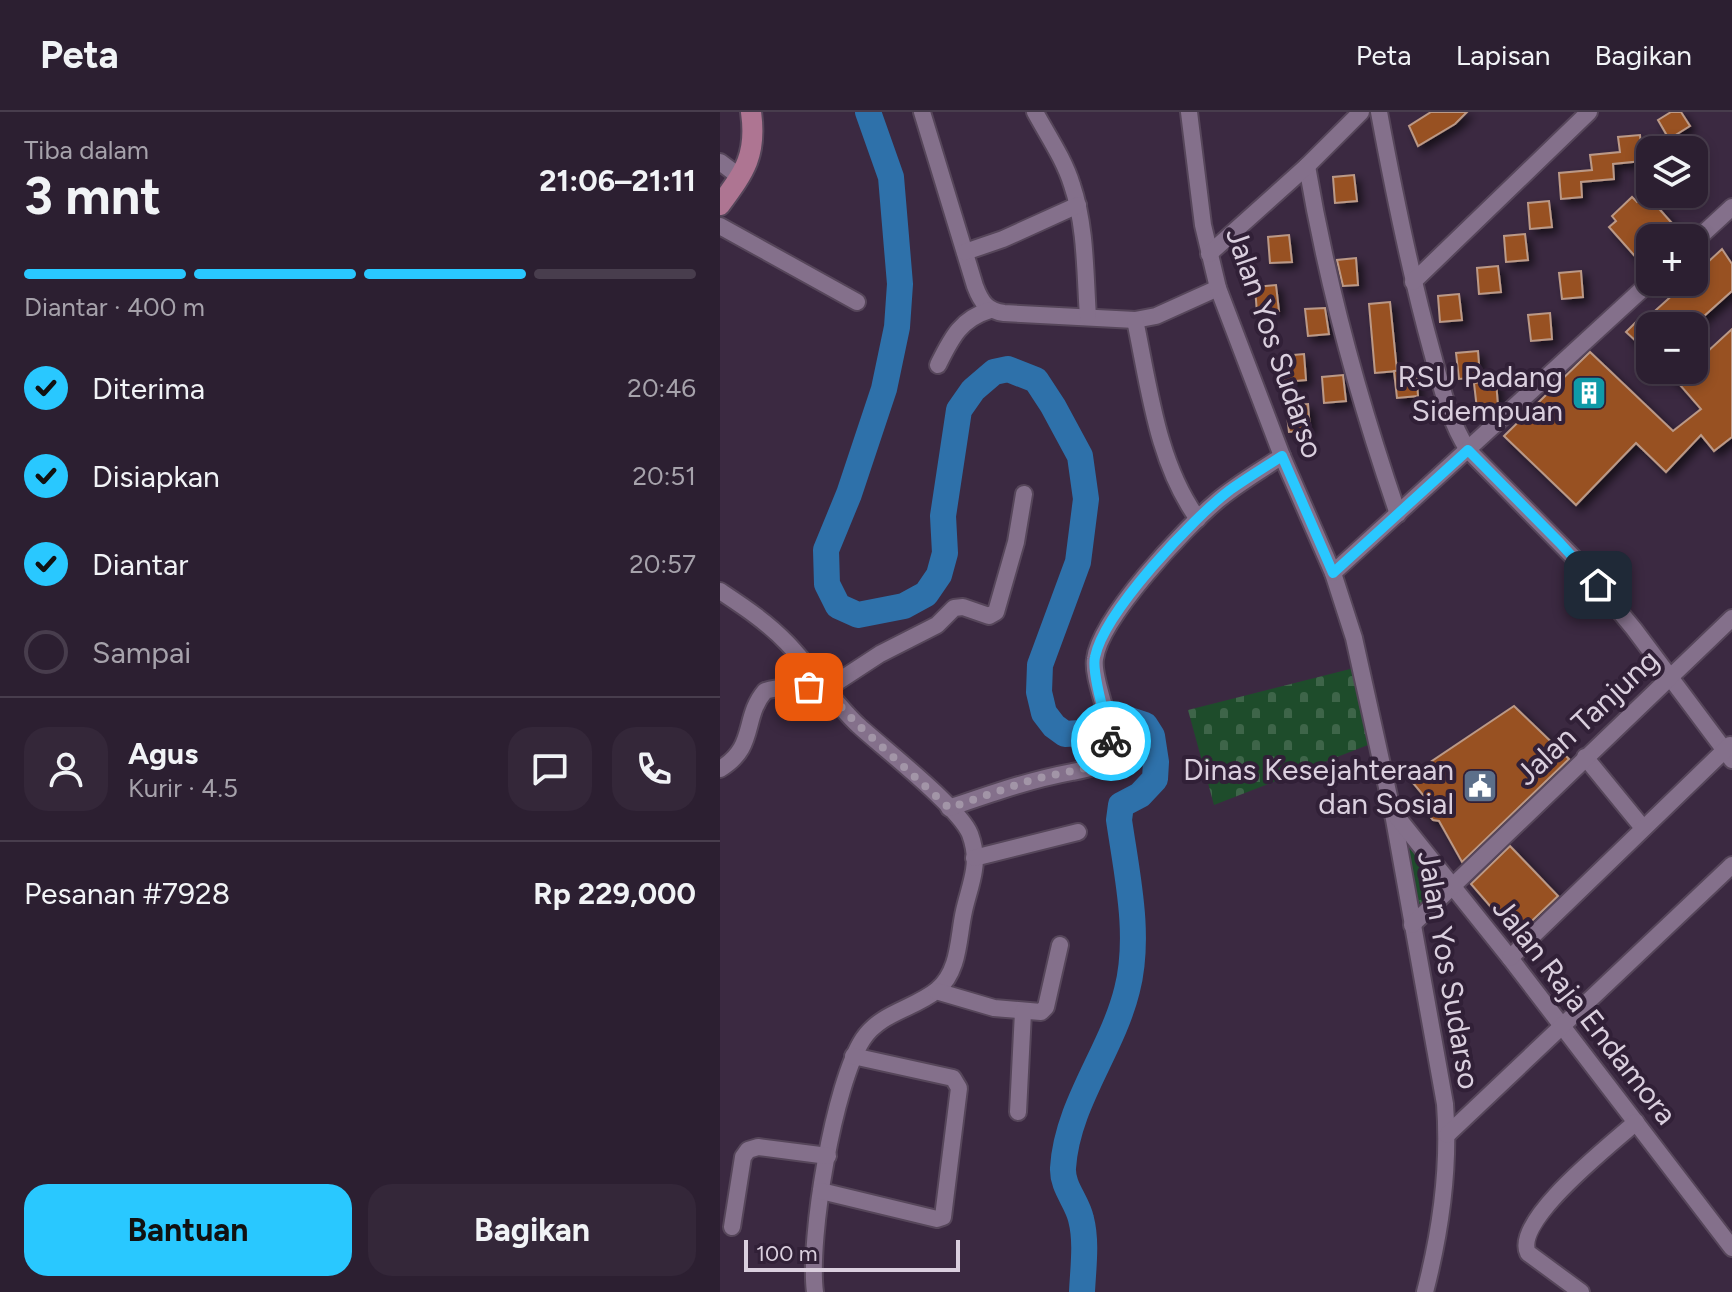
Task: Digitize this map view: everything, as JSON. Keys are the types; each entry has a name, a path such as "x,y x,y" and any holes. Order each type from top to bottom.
{"main road":[{"path":"720,205 752,155 754,137 751,112"}],"street":[{"path":"922,112 979,298 990,310"},
{"path":"1035,112 1057,151 1078,205 1088,317"},
{"name":"Jalan Yos Sudarso","path":"1189,112 1199,203 1218,288 1282,456 1333,573 1367,687 1392,810 1445,1104 1446,1180 1425,1292"},
{"path":"1209,254 1307,166 1361,112"},
{"path":"1379,112 1413,282 1455,427 1468,450 1582,566 1730,751 1643,828 1510,958"},
{"path":"1413,282 1589,112"},
{"path":"720,162 740,177"},
{"path":"1307,166 1328,280 1398,514"},
{"path":"965,252 1003,239 1078,205"},
{"path":"1708,229 1732,207"},
{"path":"720,226 857,302"},
{"path":"938,365 954,333 969,318 990,310 1135,320 1166,312 1218,288"},
{"path":"1333,573 1636,295"},
{"path":"1135,320 1153,408 1168,457 1177,482 1198,519"},
{"path":"949,808 1034,779 1096,766 1109,753 1111,739 1094,661 1109,626 1150,572 1198,519 1231,490 1282,456"},
{"path":"720,769 740,753 754,710 765,691 778,687 822,687 937,625 954,608 963,607 987,616 996,612 1013,554 1024,494"},
{"path":"720,591 780,636 856,723 949,808 968,830 974,858 956,956 947,979 936,991 889,1015 865,1036 853,1056 821,1191 813,1277 815,1292"},
{"name":"Jalan Tanjung","path":"1412,925 1732,618"},
{"path":"1585,757 1643,828"},
{"name":"Jalan Raja Endamora","path":"1392,810 1730,1240"},
{"path":"974,858 1078,832"},
{"path":"1447,1135 1732,865"},
{"path":"936,991 994,1008 1023,1012 1044,1010 1060,945"},
{"path":"1018,1112 1023,1012"},
{"path":"821,1191 937,1219 943,1217 959,1088 957,1081 853,1056"},
{"path":"1581,1292 1528,1253 1526,1237 1551,1201 1636,1122"},
{"path":"732,1227 743,1157 748,1150 758,1147 828,1156"}],"green space":[{"path":"1354,668 1373,743 1214,805 1188,710"},
{"path":"1395,819 1449,885 1414,920"}],"building":[{"path":"1431,112 1467,112 1455,124 1418,146 1409,126"},
{"path":"1671,112 1681,112 1690,126 1674,136 1667,136 1658,120"},
{"path":"1640,135 1636,136 1636,162 1613,164 1614,179 1581,182 1582,197 1561,199 1559,173 1592,170 1590,155 1620,152 1618,137"},
{"path":"1354,175 1357,201 1335,203 1333,177"},
{"path":"1632,197 1636,208 1658,208 1673,224 1636,224 1636,257 1609,227 1616,221 1612,216"},
{"path":"1549,201 1552,227 1530,229 1528,203"},
{"path":"1525,234 1528,260 1506,262 1504,236"},
{"path":"1289,235 1292,262 1270,263 1268,237"},
{"path":"1722,249 1732,264 1732,291 1708,313 1654,312 1671,296 1708,296 1708,262"},
{"path":"1356,258 1358,285 1343,286 1337,260"},
{"path":"1498,266 1501,292 1479,294 1477,268"},
{"path":"1581,271 1583,297 1562,299 1559,273"},
{"path":"1276,285 1279,311 1257,313 1255,287"},
{"path":"1459,294 1462,320 1440,322 1438,296"},
{"path":"1390,302 1397,371 1375,373 1369,304"},
{"path":"1325,308 1329,334 1308,336 1305,309"},
{"path":"1550,313 1552,339 1531,341 1528,315"},
{"path":"1636,322 1636,341 1626,332"},
{"name":"RSU Padang Sidempuan","path":"1732,329 1732,437 1714,451 1701,435 1666,472 1636,443 1576,505 1504,436 1590,352 1673,431 1701,409 1679,384 1708,384 1708,351"},
{"path":"1478,351 1480,377 1459,379 1456,353"},
{"path":"1304,354 1306,380 1284,382 1282,356"},
{"path":"1416,369 1418,396 1397,398 1394,371"},
{"path":"1343,375 1346,401 1324,403 1322,377"},
{"path":"1496,381 1498,406 1477,409 1474,383"},
{"path":"1308,404 1310,430 1289,432 1286,406"},
{"name":"Dinas Kesejahteraan dan Sosial","path":"1514,706 1569,759 1462,862 1439,821 1433,820 1417,801 1424,796 1408,777"},
{"path":"1510,846 1558,896 1516,936 1471,884"}],"waterway":[{"path":"868,112 891,177 900,284 897,327 884,389 849,494 826,550 827,584 838,606 858,615 904,606 926,594 939,575 945,553 943,516 959,410 973,390 994,372 1008,369 1036,380 1080,456 1086,499 1078,562 1040,665 1039,692 1044,713 1065,734 1081,733 1097,725 1127,719 1145,725 1152,736 1155,779 1140,795 1121,805 1119,820 1133,927 1127,990 1066,1144 1063,1175 1083,1228 1082,1292"}],"way so far":[{"path":"809,687 820,684 856,723 949,808 1034,779 1096,766 1107,758 1111,741"}],"place":[{"name":"RSU Padang Sidempuan","path":"1589,393"},
{"name":"Dinas Kesejahteraan dan Sosial","path":"1480,786"}],"route":[{"path":"1111,741 1094,661 1109,626 1150,572 1198,519 1231,490 1282,456 1333,573 1468,450 1598,585"}]}
